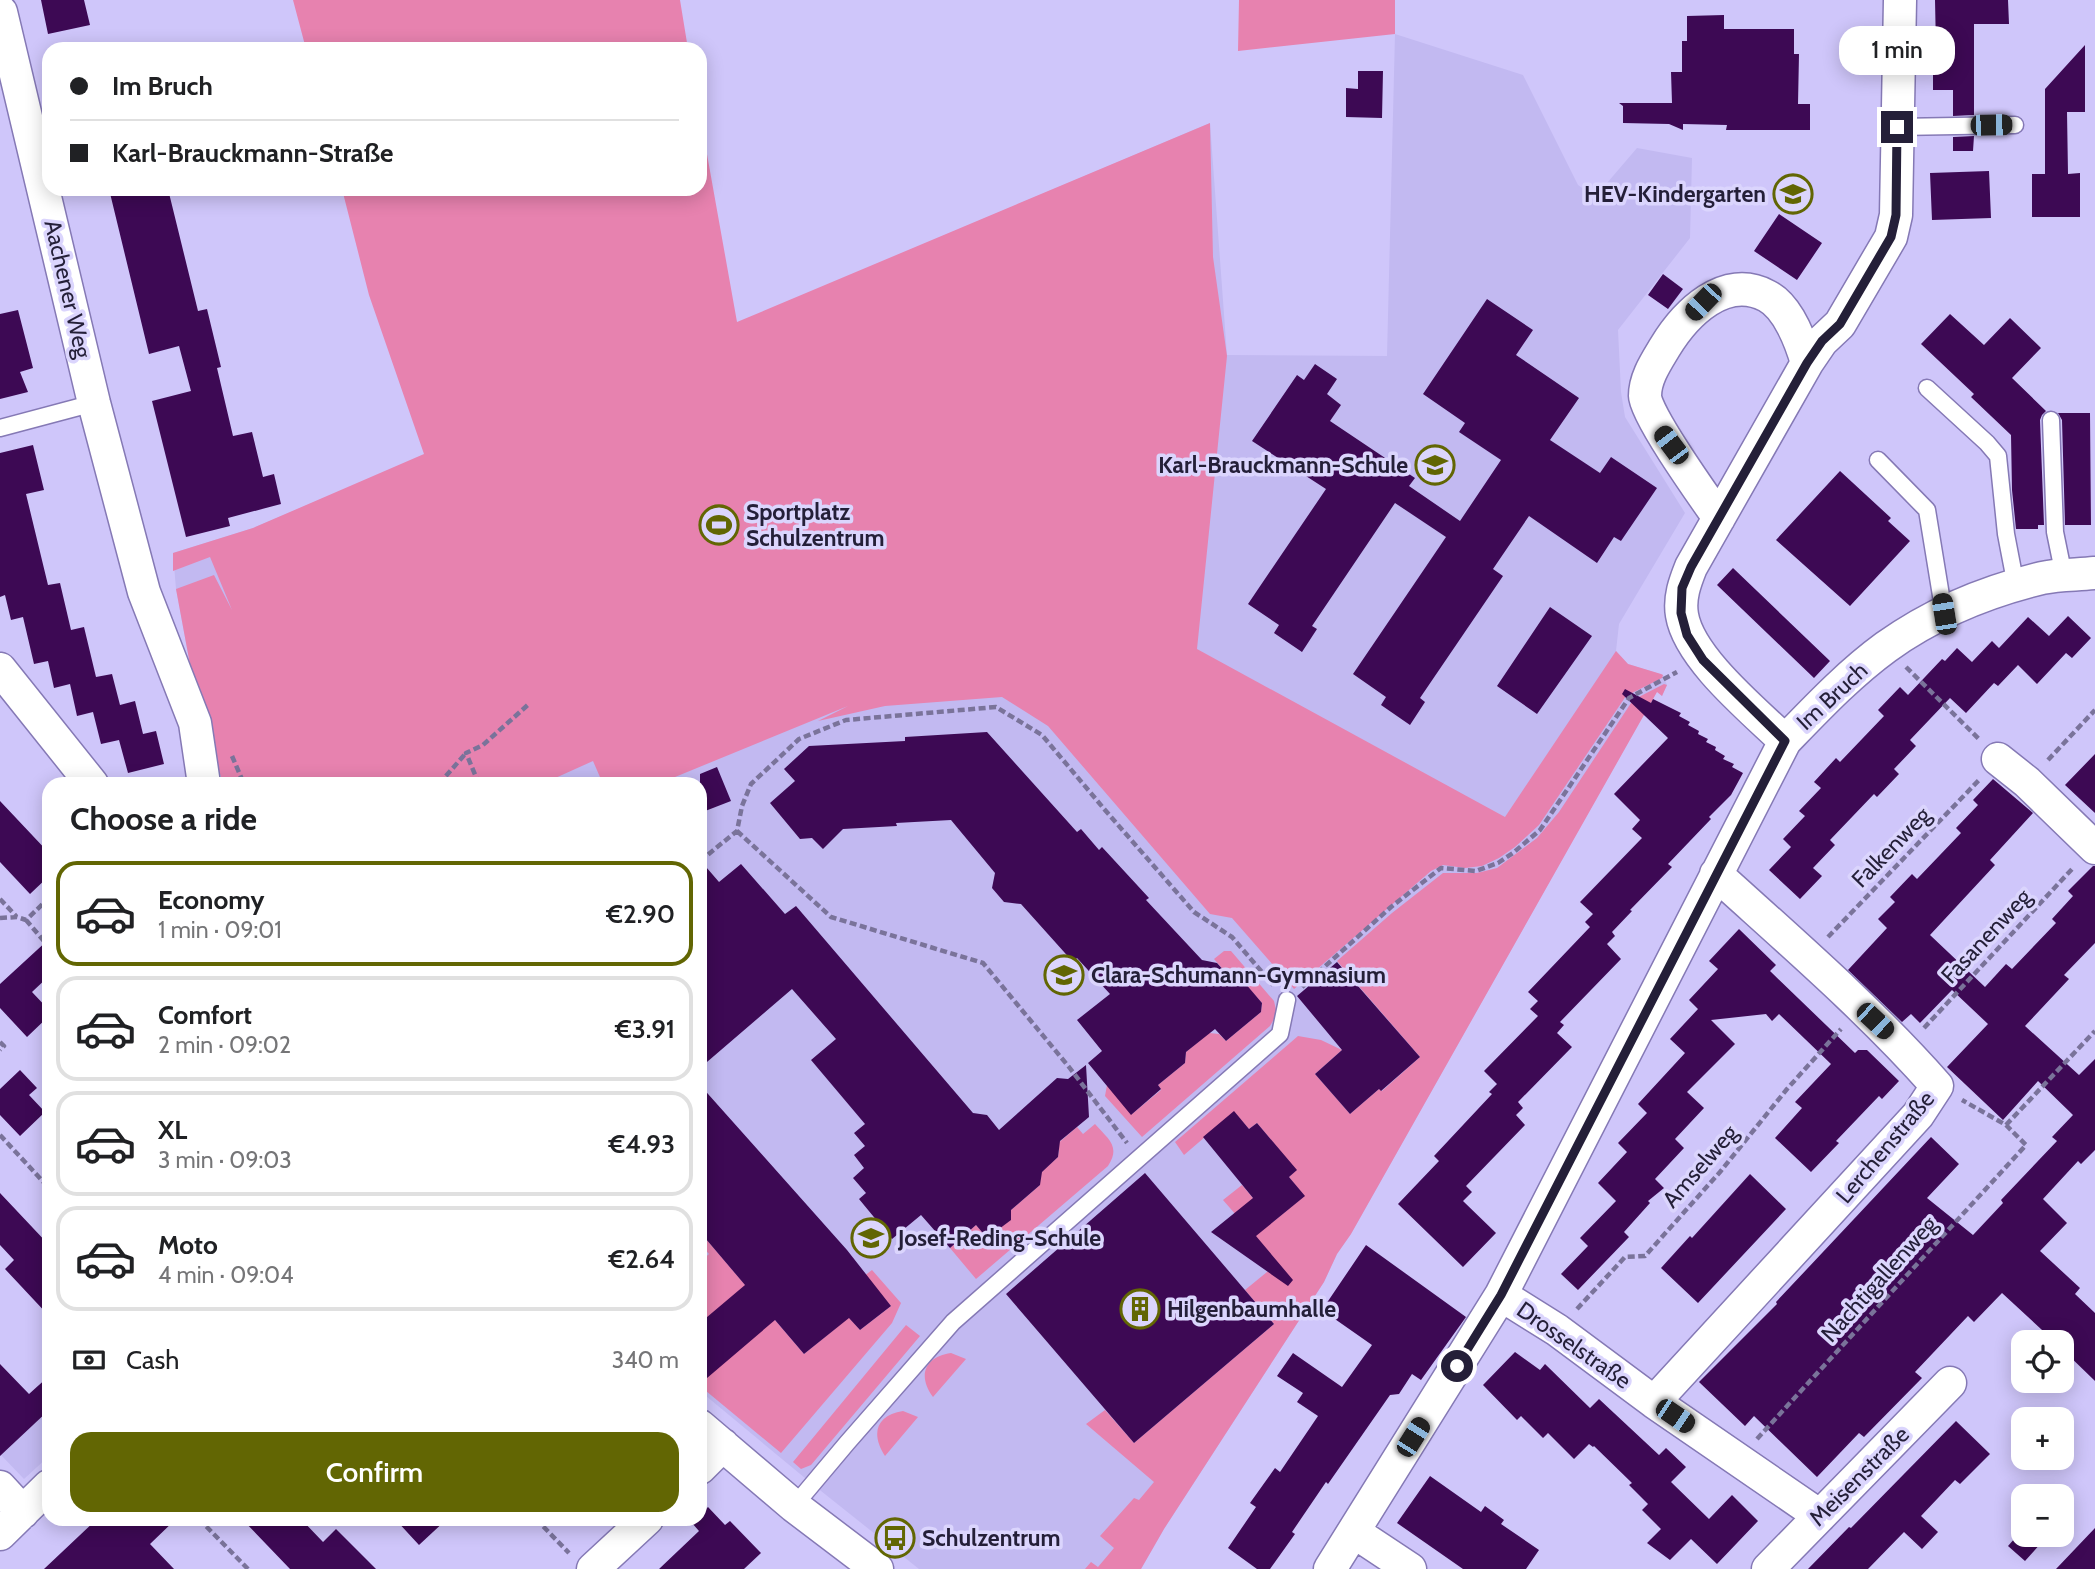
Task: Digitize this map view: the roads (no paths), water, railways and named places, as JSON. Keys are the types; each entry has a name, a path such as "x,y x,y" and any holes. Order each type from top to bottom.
{"street":[{"path":"1785,741 1703,660 1687,635 1681,613 1682,588 1691,567 1807,363 1822,341 1840,324 1891,237 1896,215 1900,0"},
{"name":"Aachener Weg","path":"1,12 42,184"},
{"name":"Aachener Weg","path":"45,196 94,403 144,592 195,723 203,777"},
{"path":"1719,518 1662,432 1645,397 1650,371 1675,330 1703,302 1723,292 1751,289 1770,297 1786,315 1800,338 1807,363"},
{"name":"Im Bruch","path":"1330,1569 1501,1295 1785,741 1835,690 1886,647 1919,625 1977,598 2043,577 2080,574"},
{"path":"0,669 86,777"},
{"path":"1998,759 2027,782 2094,848"},
{"name":"Lerchenstraße","path":"1654,1402 1918,1115 1937,1086 1904,1049 1716,874"},
{"name":"Drosselstraße","path":"1501,1295 1557,1330 1654,1402 1820,1516"},
{"name":"Meisenstraße","path":"1768,1569 1950,1383"},
{"path":"711,1436 794,1506 877,1569"},
{"path":"0,1487 23,1511"},
{"path":"0,1534 42,1493"},
{"path":"584,1564 637,1526"},
{"path":"1354,1532 1410,1569"}],"lane":[{"path":"1897,127 2015,125"},
{"path":"1927,388 1987,443 1997,456 2006,534 2016,586"},
{"path":"0,428 94,403"},
{"path":"2051,421 2056,532 2080,574"},
{"path":"1878,460 1927,510 1944,614"},
{"path":"794,1506 953,1322 1280,1034 1287,1000"}],"place":[{"name":"HEV-Kindergarten","path":"1793,194"},
{"name":"Karl-Brauckmann-Schule","path":"1435,465"},
{"name":"Sportplatz Schulzentrum","path":"719,525"},
{"name":"Clara-Schumann-Gymnasium","path":"1064,975"},
{"name":"Josef-Reding-Schule","path":"871,1238"},
{"name":"Hilgenbaumhalle","path":"1140,1309"},
{"name":"Schulzentrum","path":"895,1538"}]}
